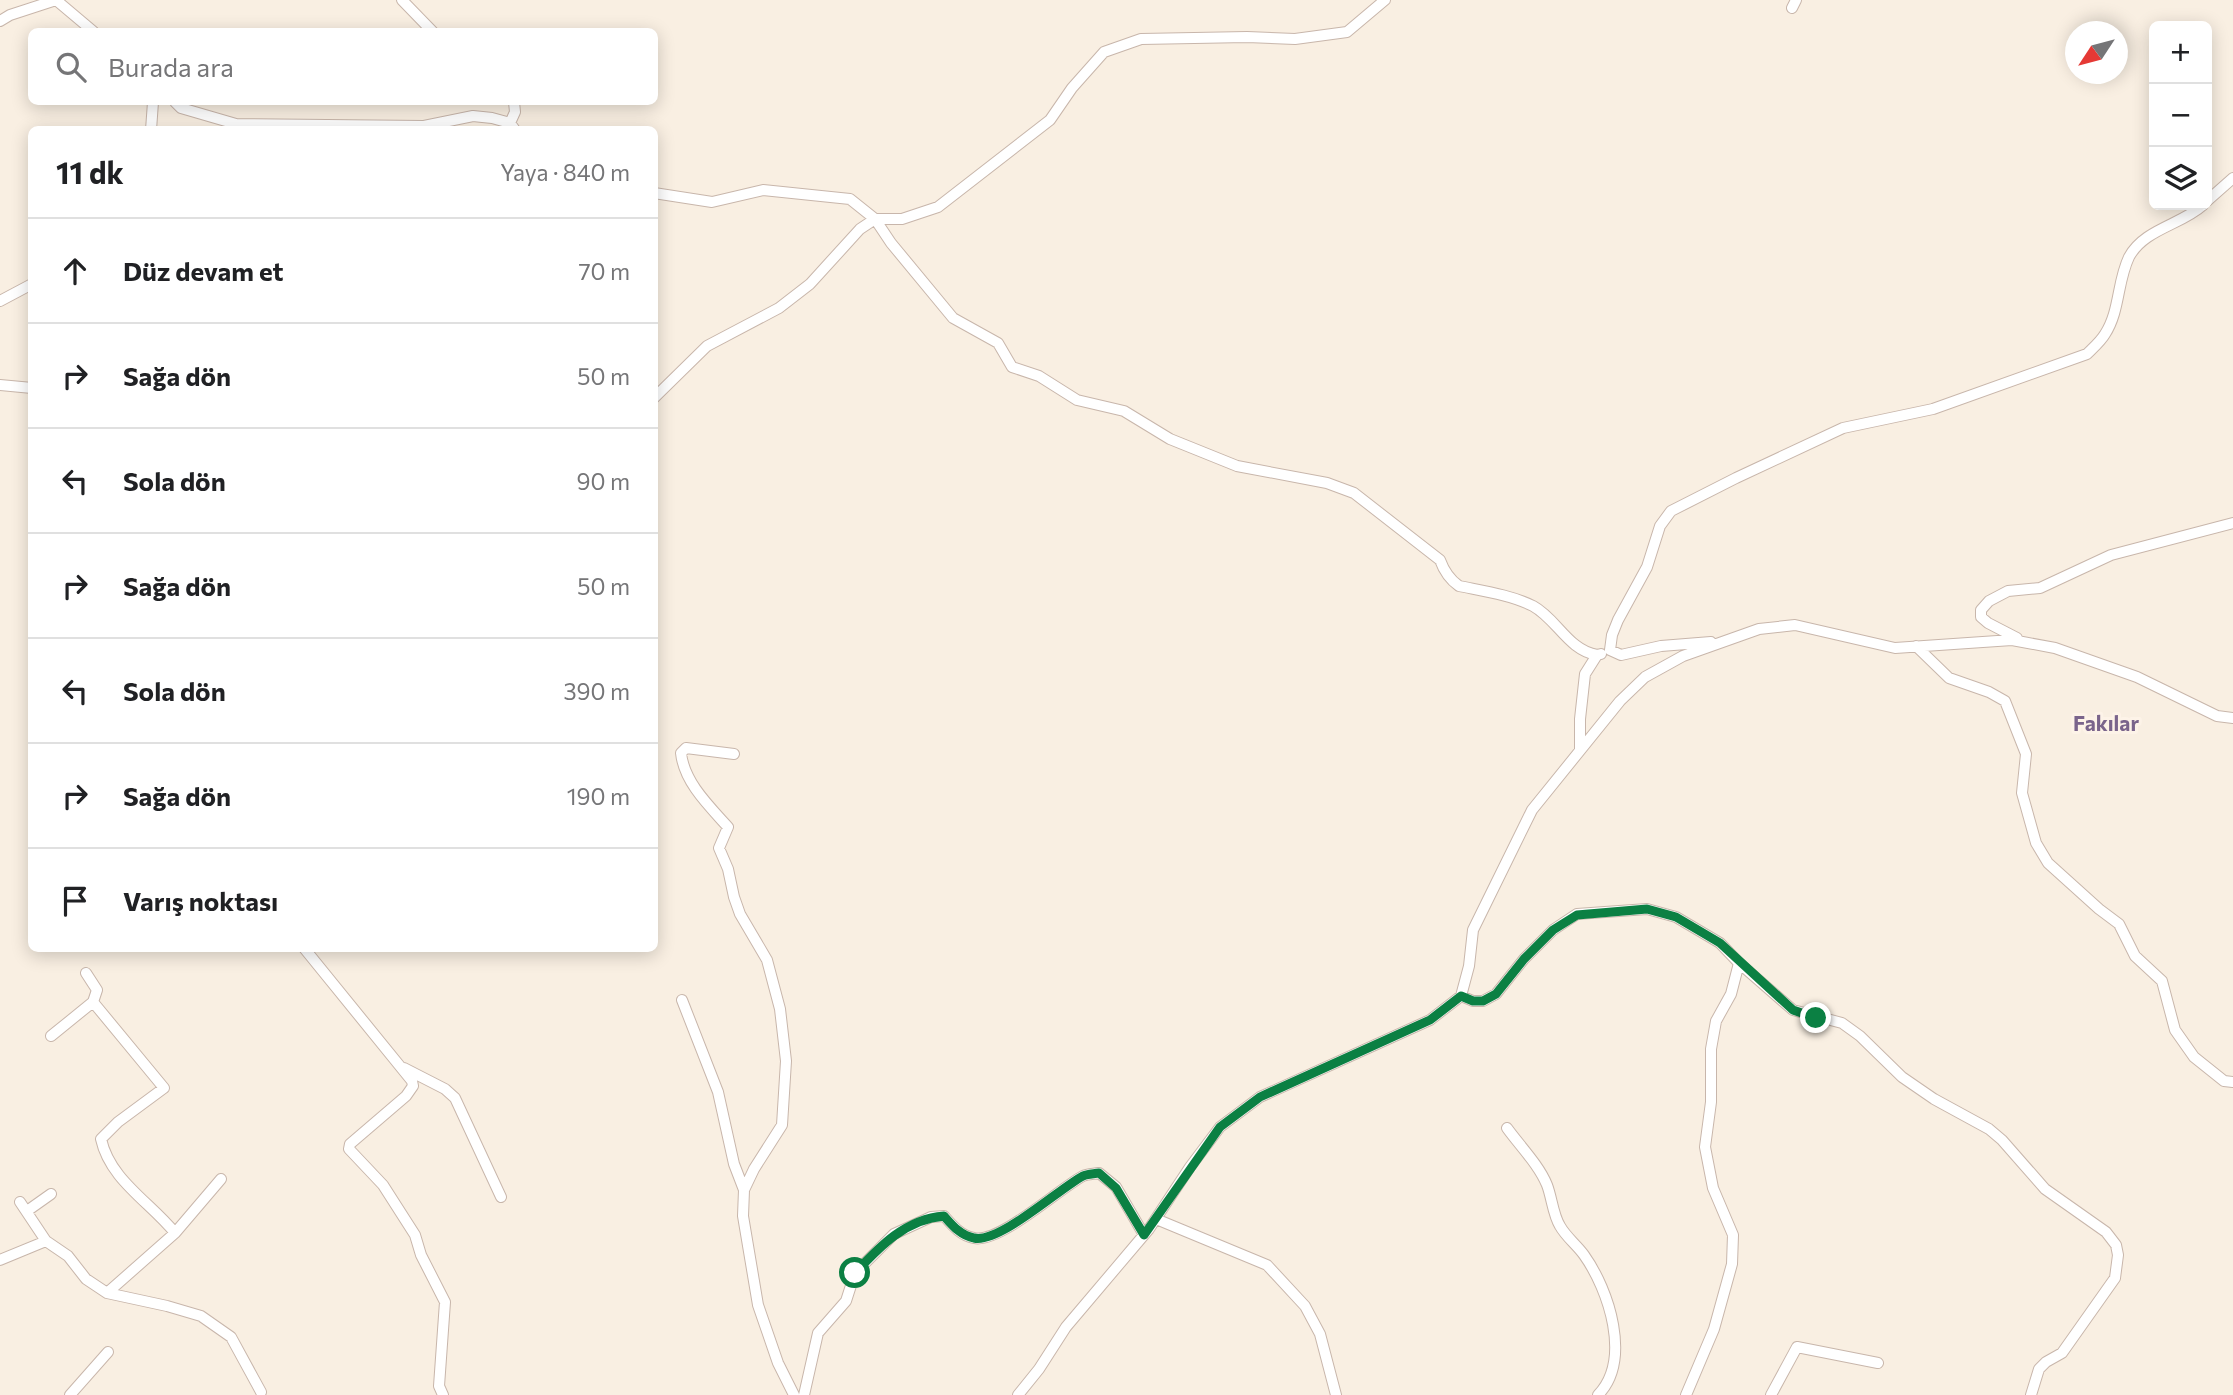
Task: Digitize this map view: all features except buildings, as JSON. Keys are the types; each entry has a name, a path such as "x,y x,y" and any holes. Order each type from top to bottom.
{"street":[{"path":"0,21 10,15 56,0 89,28"},
{"path":"402,0 429,28"},
{"path":"658,394 707,346 779,308 810,284 860,229 875,219 902,219 938,207 1050,120 1072,88 1104,52 1141,39 1295,39 1347,32 1384,0"},
{"path":"151,126 153,105"},
{"path":"178,105 236,124 424,126 472,116 492,118 512,126 514,105"},
{"path":"2212,197 2233,178"},
{"path":"658,194 712,202 763,190 850,198 875,219 891,243 953,318 998,343 1012,367 1039,376 1077,400 1124,411 1170,439 1237,466 1327,483 1354,493 1440,560 1444,572 1453,582 1459,586 1517,599 1535,607 1586,653 1597,655 1610,650 1621,655 1661,646 1725,641"},
{"path":"1610,650 1618,620 1647,567 1660,526 1671,511 1843,428 1933,409 2087,354 2104,336 2114,317 2120,285 2130,256 2141,243 2160,229 2198,210"},
{"path":"0,301 28,286"},
{"path":"0,385 28,388"},
{"path":"2026,642 1988,623 1982,617 1981,610 1989,601 2008,592 2040,589 2111,555 2233,523"},
{"path":"1018,1395 1039,1369 1066,1327 1144,1235 1220,1127 1260,1097 1430,1020 1461,996 1473,930 1532,810 1620,701 1645,677 1683,656 1759,629 1796,625 1895,648 2012,640 2055,648 2137,677 2217,716 2233,718"},
{"path":"1916,646 1949,678 1989,692 2005,701 2026,754 2022,793 2036,843 2048,863 2119,924 2135,956 2162,981 2175,1030 2194,1057 2224,1081 2233,1082"},
{"path":"1580,750 1585,674 1597,655"},
{"path":"734,754 686,748 681,752 684,768 691,782 728,827 719,848 728,869 740,914 767,960 780,1009 786,1060 782,1125 744,1190"},
{"path":"1461,996 1473,1001 1483,1001 1496,994 1533,949 1553,930 1577,915 1647,909 1676,917 1720,943 1793,1010 1842,1023 1860,1036 1902,1077 2003,1140 2045,1189 2106,1232 2116,1245 2118,1255 2115,1278 2062,1353 2039,1369 2031,1395"},
{"path":"307,952 413,1086 406,1096 350,1144 349,1149 383,1185 408,1225 445,1301 439,1386 443,1395"},
{"path":"1686,1395 1714,1329 1732,1264 1733,1235 1713,1188 1705,1147 1711,1102 1711,1049 1716,1021 1731,994 1739,963"},
{"path":"51,1036 93,1002 97,990 86,973"},
{"path":"682,1000 718,1092 734,1164 744,1190 743,1216 758,1305 778,1363 794,1395"},
{"path":"93,1002 164,1088 118,1122 101,1139 104,1152 118,1174 159,1214 174,1233"},
{"path":"399,1065 445,1089 455,1098 501,1197"},
{"path":"1507,1128 1546,1183 1559,1226 1585,1257 1613,1318 1614,1363 1608,1385 1598,1395"},
{"path":"804,1395 818,1333 846,1301 855,1273 894,1234 931,1217 944,1216 958,1231 975,1239 989,1237 1045,1203 1084,1175 1099,1173 1116,1188 1144,1235"},
{"path":"107,1293 174,1233 220,1179"},
{"path":"51,1194 24,1206 46,1241 68,1256 86,1279 107,1293 201,1316 231,1337 263,1394"},
{"path":"1156,1219 1267,1265 1310,1315 1320,1334 1336,1395"},
{"path":"0,1260 46,1241"},
{"path":"1771,1395 1797,1348 1878,1363"},
{"path":"70,1395 107,1352"}],"district":[{"name":"Fakılar","path":"2106,722"}],"route":[{"path":"855,1273 894,1234 931,1217 944,1216 958,1231 975,1239 989,1237 1045,1203 1084,1175 1099,1173 1116,1188 1144,1235 1220,1127 1260,1097 1430,1020 1461,996 1473,1001 1483,1001 1496,994 1524,959 1553,930 1577,915 1647,909 1676,917 1720,943 1793,1010 1816,1018"}]}
